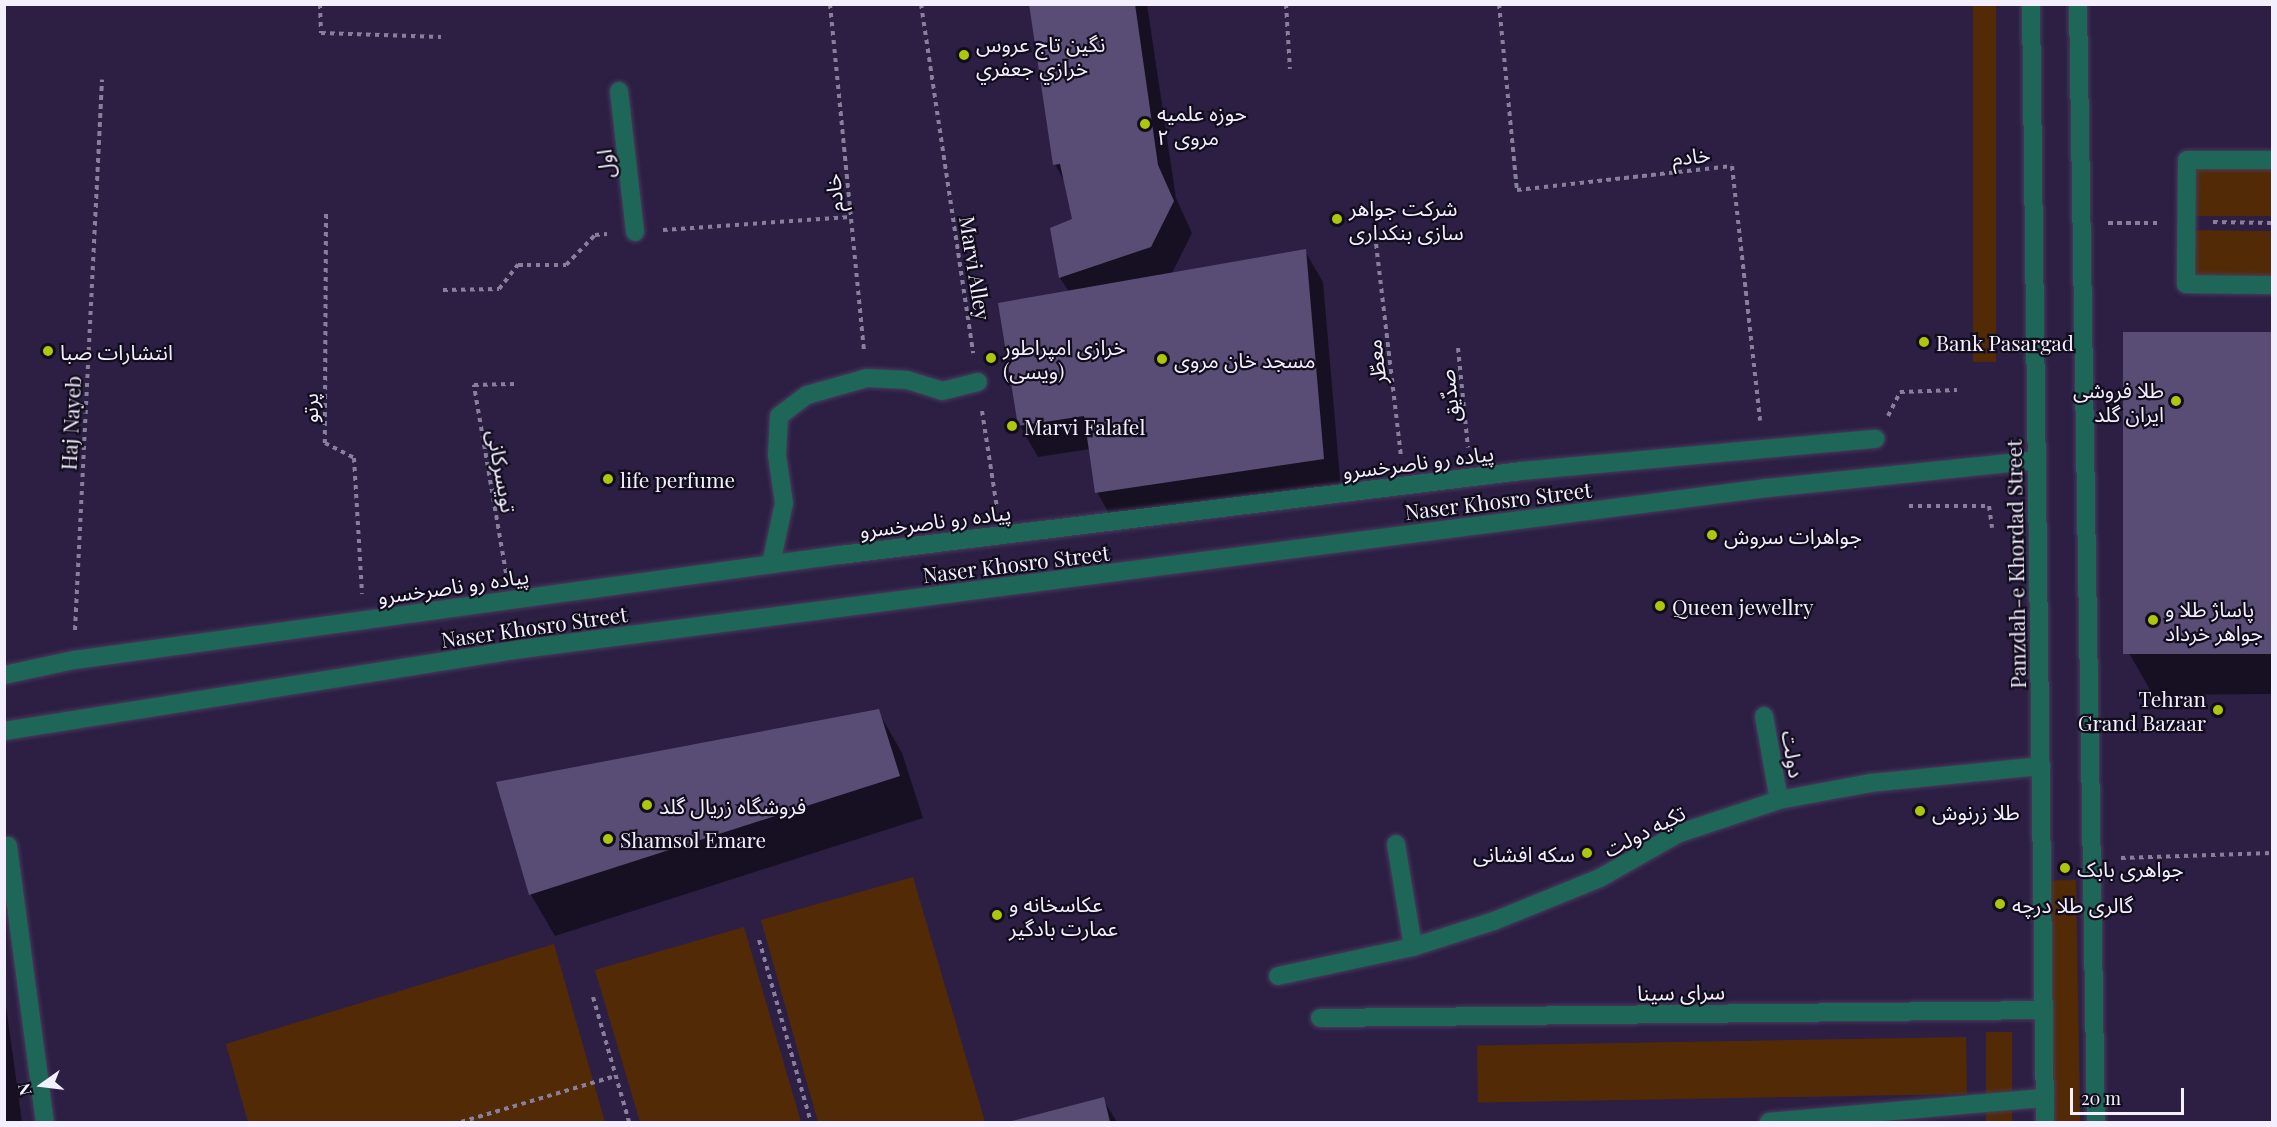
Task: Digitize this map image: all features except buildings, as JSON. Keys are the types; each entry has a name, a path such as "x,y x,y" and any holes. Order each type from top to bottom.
{"street":[{"name":"Panzdah-e Khordad Street","path":"2031,4 2045,1122"},
{"path":"2078,4 2096,1122"},
{"name":"اول","path":"619,91 634,232"},
{"path":"2272,160 2187,160 2186,284 2272,285"},
{"path":"771,564 784,503 777,455 779,416 807,394 867,378 907,380 942,391 978,382"},
{"name":"پیاده رو ناصرخسرو","path":"4,675 74,660 771,564 1001,535 1471,477 1876,439"},
{"name":"Naser Khosro Street","path":"4,731 522,649 1767,488 2037,460"},
{"name":"دولت","path":"1764,716 1779,800"},
{"name":"تکیه دولت","path":"1278,976 1413,947 1494,921 1600,878 1677,834 1779,800 1871,783 2041,766"},
{"path":"1396,844 1413,947"},
{"path":"4,847 8,846 45,1122"},
{"name":"سرای سینا","path":"1320,1018 2043,1010"},
{"path":"1769,1122 2044,1098"}],"path":[{"path":"320,4 321,33 441,37"},
{"name":"خادم","path":"830,4 867,378"},
{"name":"Marvi Alley","path":"921,4 1001,535"},
{"path":"1286,4 1290,69"},
{"name":"خادم","path":"1498,4 1517,190 1732,166 1763,449"},
{"name":"Haj Nayeb","path":"74,660 102,80"},
{"name":"پرتو","path":"326,214 325,443 354,458 364,621"},
{"path":"2187,222 2272,223"},
{"name":"معطّر","path":"1375,235 1405,485"},
{"name":"صدّیق","path":"1458,348 1471,477"},
{"name":"تویسرکانی","path":"512,600 483,454 474,385 514,384"},
{"path":"1900,392 1957,390"},
{"path":"1909,506 1989,506 1992,528"},
{"path":"2092,859 2272,852"},
{"path":"759,940 811,1122"},
{"path":"593,997 628,1122"},
{"path":"461,1122 615,1076"}],"shaded area":[{"path":"1973,5 1996,5 1996,362 1973,362"},
{"path":"2195,168 2272,168 2272,216 2195,216"},
{"path":"2194,230 2272,231 2271,278 2193,277"},
{"path":"913,877 985,1122 818,1122 761,920"},
{"path":"2050,880 2076,880 2080,1122 2054,1122"},
{"path":"744,927 801,1122 640,1122 595,970"},
{"path":"554,944 605,1122 248,1122 226,1044"},
{"path":"1986,1032 2012,1032 2012,1122 1986,1122"},
{"path":"1966,1037 1967,1094 1478,1103 1477,1046"}],"place":[{"name":"نگين تاج عروس خرازي جعفري","path":"964,55"},
{"name":"حوزه علمیه مروی ۲","path":"1145,124"},
{"name":"شرکت جواهر سازی بنکداری","path":"1337,219"},
{"name":"Bank Pasargad","path":"1924,342"},
{"name":"انتشارات صبا","path":"48,351"},
{"name":"خرازی امپراطور (ویسی)","path":"991,358"},
{"name":"مسجد خان مروی","path":"1162,359"},
{"name":"طلا فروشی ایران گلد","path":"2176,401"},
{"name":"Marvi Falafel","path":"1012,426"},
{"name":"life perfume","path":"608,479"},
{"name":"جواهرات سروش","path":"1712,535"},
{"name":"Queen jewellry","path":"1660,606"},
{"name":"پاساژ طلا و جواهر خرداد","path":"2153,620"},
{"name":"Tehran Grand Bazaar","path":"2218,710"},
{"name":"فروشگاه زریال گلد","path":"647,805"},
{"name":"طلا زرنوش","path":"1920,811"},
{"name":"Shamsol Emare","path":"608,839"},
{"name":"سکه افشانی","path":"1587,853"},
{"name":"جواهری بابک","path":"2065,868"},
{"name":"گالری طلا درچه","path":"2000,904"},
{"name":"عکاسخانه و عمارت بادگیر","path":"997,915"}]}
